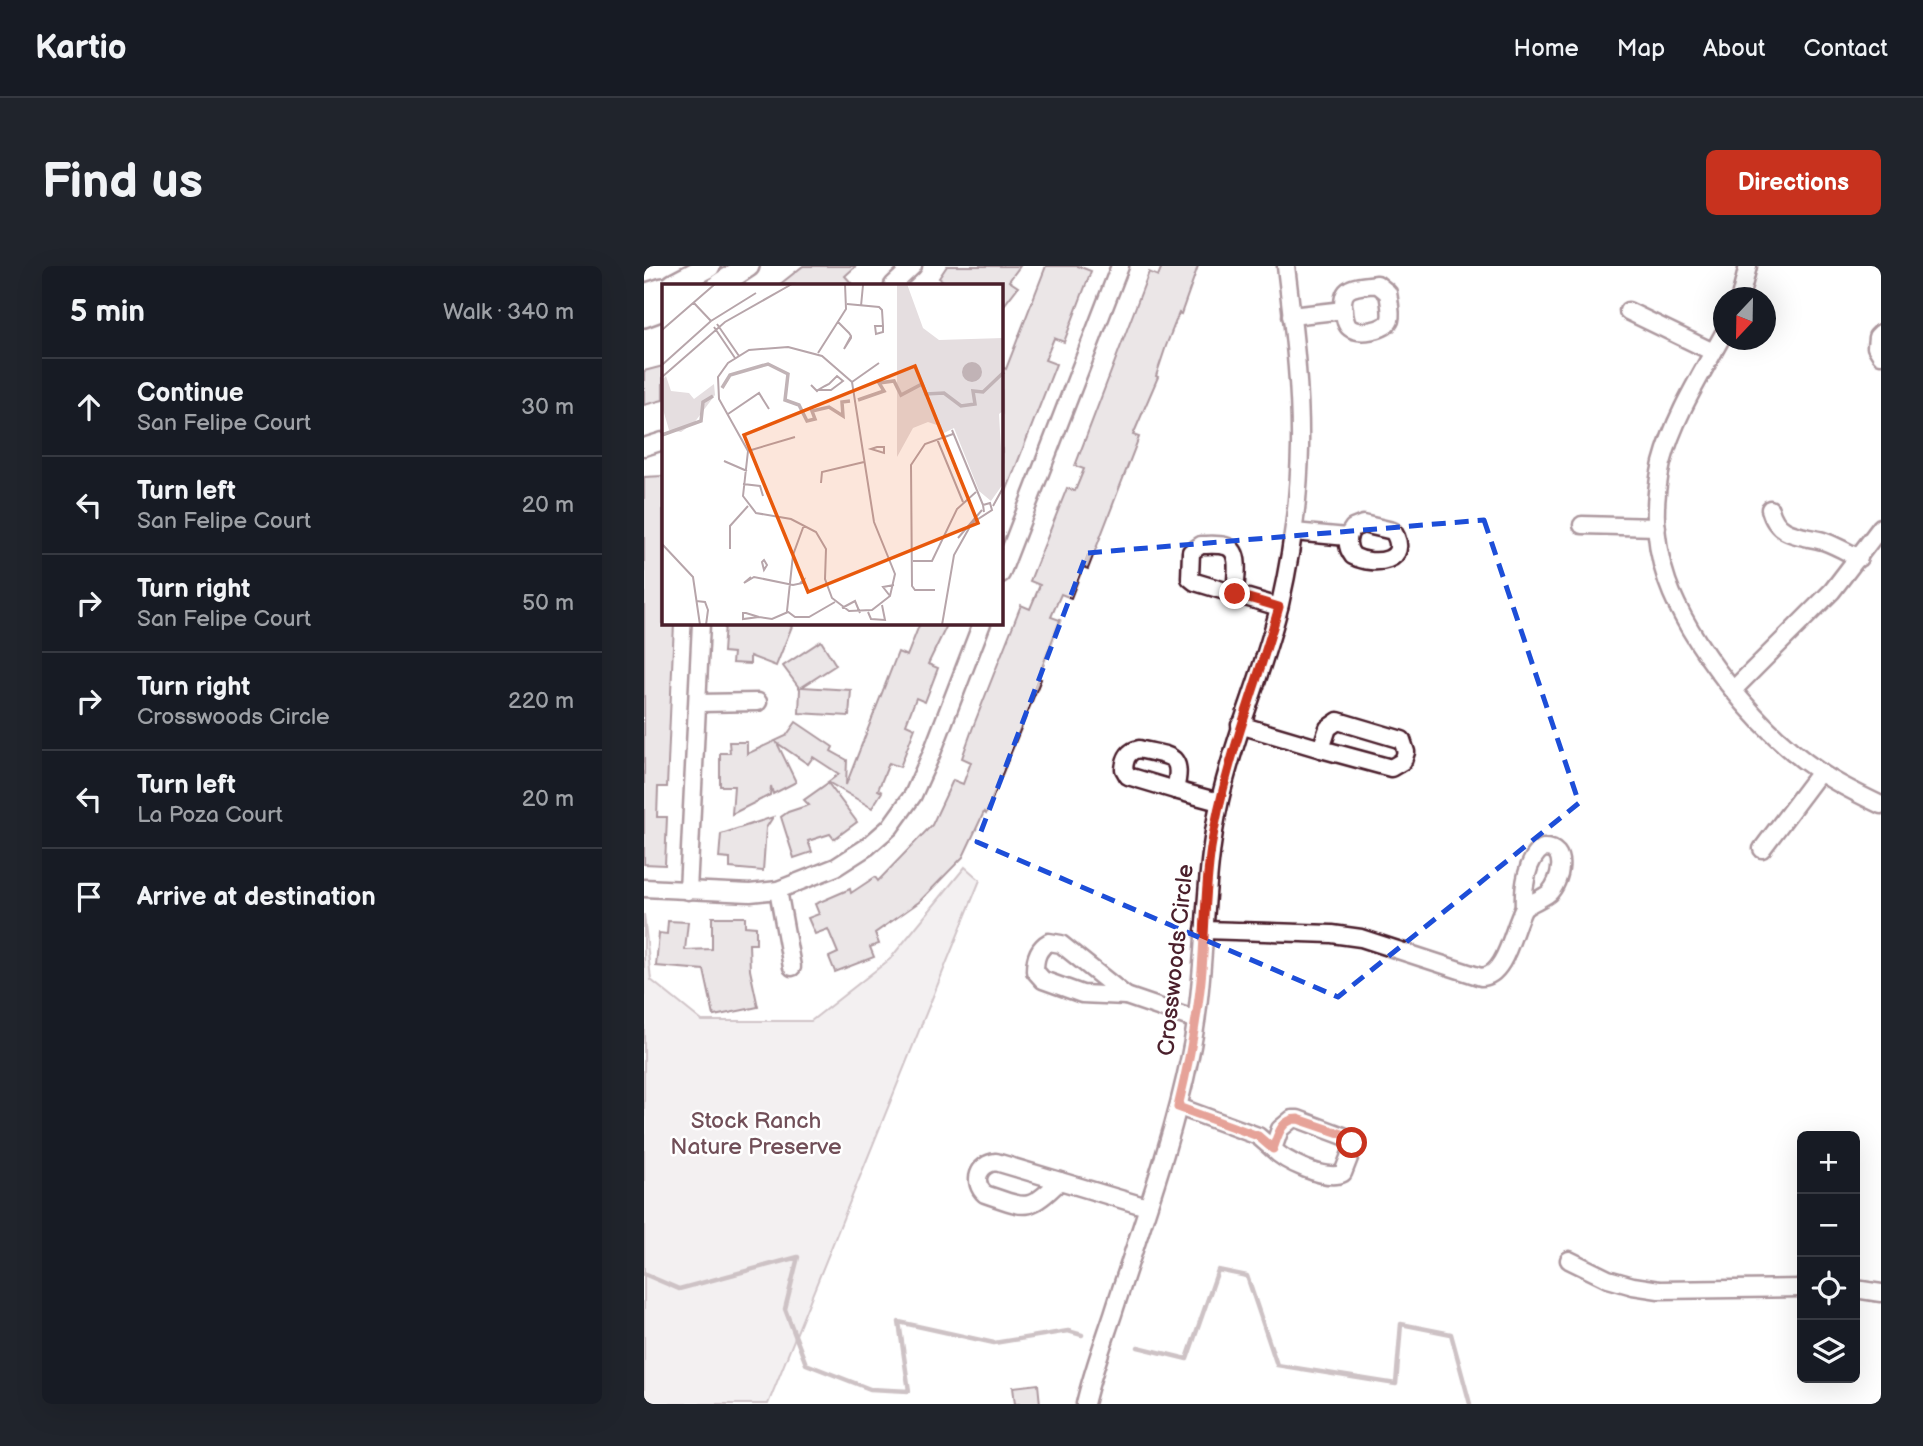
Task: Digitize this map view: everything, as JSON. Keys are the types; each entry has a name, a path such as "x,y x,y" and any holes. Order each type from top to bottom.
{"street":[{"path":"675,284 709,266"},
{"path":"721,284 748,266"},
{"path":"897,284 913,266"},
{"path":"1003,569 1120,266"},
{"name":"Crosswoods Circle","path":"1086,1404 1178,1107 1196,1020 1211,848 1219,802 1240,725 1279,607 1294,532 1300,447 1299,397 1286,266"},
{"path":"1743,287 1748,266"},
{"path":"644,295 662,289"},
{"path":"644,316 662,309"},
{"path":"1292,316 1343,310"},
{"path":"1628,311 1713,352 1668,442 1658,488 1657,527 1663,571 1680,615 1692,636 1733,690 1772,733 1820,772 1881,805"},
{"path":"1881,333 1877,337 1876,346 1881,355"},
{"path":"644,447 662,441"},
{"path":"1770,509 1772,517 1784,532 1825,542 1859,558"},
{"path":"1582,525 1657,527"},
{"path":"1733,690 1815,609 1859,558 1881,527"},
{"path":"1294,532 1347,537"},
{"path":"1235,594 1279,607"},
{"path":"688,891 701,625"},
{"path":"644,888 750,893 778,890 836,867 867,847 890,827 913,795 981,625"},
{"path":"699,703 758,702"},
{"path":"1240,725 1391,768 1403,761 1406,752 1402,740 1396,737 1338,721 1328,727 1321,748"},
{"path":"1762,849 1820,772"},
{"path":"1175,790 1219,802"},
{"path":"778,890 792,967"},
{"path":"1204,930 1332,934 1361,938 1487,977 1493,975 1500,966 1524,908"},
{"path":"1126,996 1061,944 1049,942 1039,951 1035,971 1043,980 1082,994 1126,996 1196,1020"},
{"path":"1178,1107 1258,1136 1273,1149 1289,1162 1331,1177 1343,1173 1352,1143 1345,1135 1292,1119 1284,1124 1273,1149"},
{"path":"1060,1181 1147,1208"},
{"path":"1569,1260 1608,1279 1659,1290 1797,1289"},
{"path":"1860,1290 1881,1293"}],"highlighted area":[{"path":"1484,520 1579,803 1338,997 977,842 1087,553"}],"green space":[{"name":"Stock Ranch Nature Preserve","path":"965,867 980,880 768,1404 644,1404 644,914 651,980 702,1021 811,1021 890,959"}],"building":[{"path":"803,266 856,266 845,276 852,284 780,284"},
{"path":"947,266 1020,266 1009,281 1018,287 1003,306 1003,284 948,284 939,278"},
{"path":"1046,266 1078,266 1091,271 1064,342 1054,338 1045,360 1056,364 1003,499 1003,368 1006,369"},
{"path":"1162,266 1198,266 1166,346 1156,376 1158,377 1133,435 1139,437 1088,569 1083,567 1071,598 1061,594 1051,617 1060,620 1038,678 1041,679 986,814 984,812 963,857 919,902 875,933 879,944 870,947 874,957 835,972 829,957 838,953 828,929 815,934 808,918 819,914 815,904 850,889 851,893 875,877 878,881 932,825 953,780 963,784 971,762 962,758 973,727 1021,605 1030,609 1040,585 1030,581 1067,488 1075,491 1084,469 1075,466 1149,272 1158,276"},
{"path":"662,366 662,400 644,405 644,371"},
{"path":"662,476 662,625 674,625 667,787 658,787 657,817 667,817 665,865 644,864 644,477"},
{"path":"725,625 792,626 776,666 750,656 750,664 732,663 733,653 723,652"},
{"path":"919,625 947,625 928,664 938,668 925,702 916,698 906,724 915,728 900,767 889,763 878,790 882,792 872,808 828,782 839,774 813,757 808,764 777,743 796,782 773,794 771,786 770,795 732,814 734,786 720,786 720,753 730,753 729,742 747,742 747,754 786,736 796,722 833,747 831,751 847,760 846,785 898,652 907,656"},
{"path":"821,641 836,665 802,687 851,690 849,716 799,713 800,689 783,666"},
{"path":"828,783 857,822 834,839 830,834 808,841 812,852 794,858 781,817 809,805 804,800"},
{"path":"773,817 766,828 763,871 730,868 730,859 719,858 721,834"},
{"path":"712,917 745,917 745,926 756,927 756,944 749,944 750,970 758,1007 714,1016 704,970 656,966 659,933 667,934 668,921 688,922 685,950 712,949"},
{"path":"1038,1384 1040,1404 1015,1404 1013,1387"}],"waterway":[{"path":"644,1274 679,1289 798,1257 785,1309 806,1364 870,1389 909,1391 899,1322 994,1343 1068,1331 1082,1335"},
{"path":"1138,1347 1187,1359 1218,1270 1247,1276 1277,1365 1396,1384 1401,1324 1451,1334 1470,1404"}],"route":[{"path":"1235,594 1279,607 1240,725 1219,802 1206,887 1202,972 1196,1020 1178,1107 1258,1136 1273,1149 1280,1129 1292,1119 1345,1135 1352,1143"}]}
